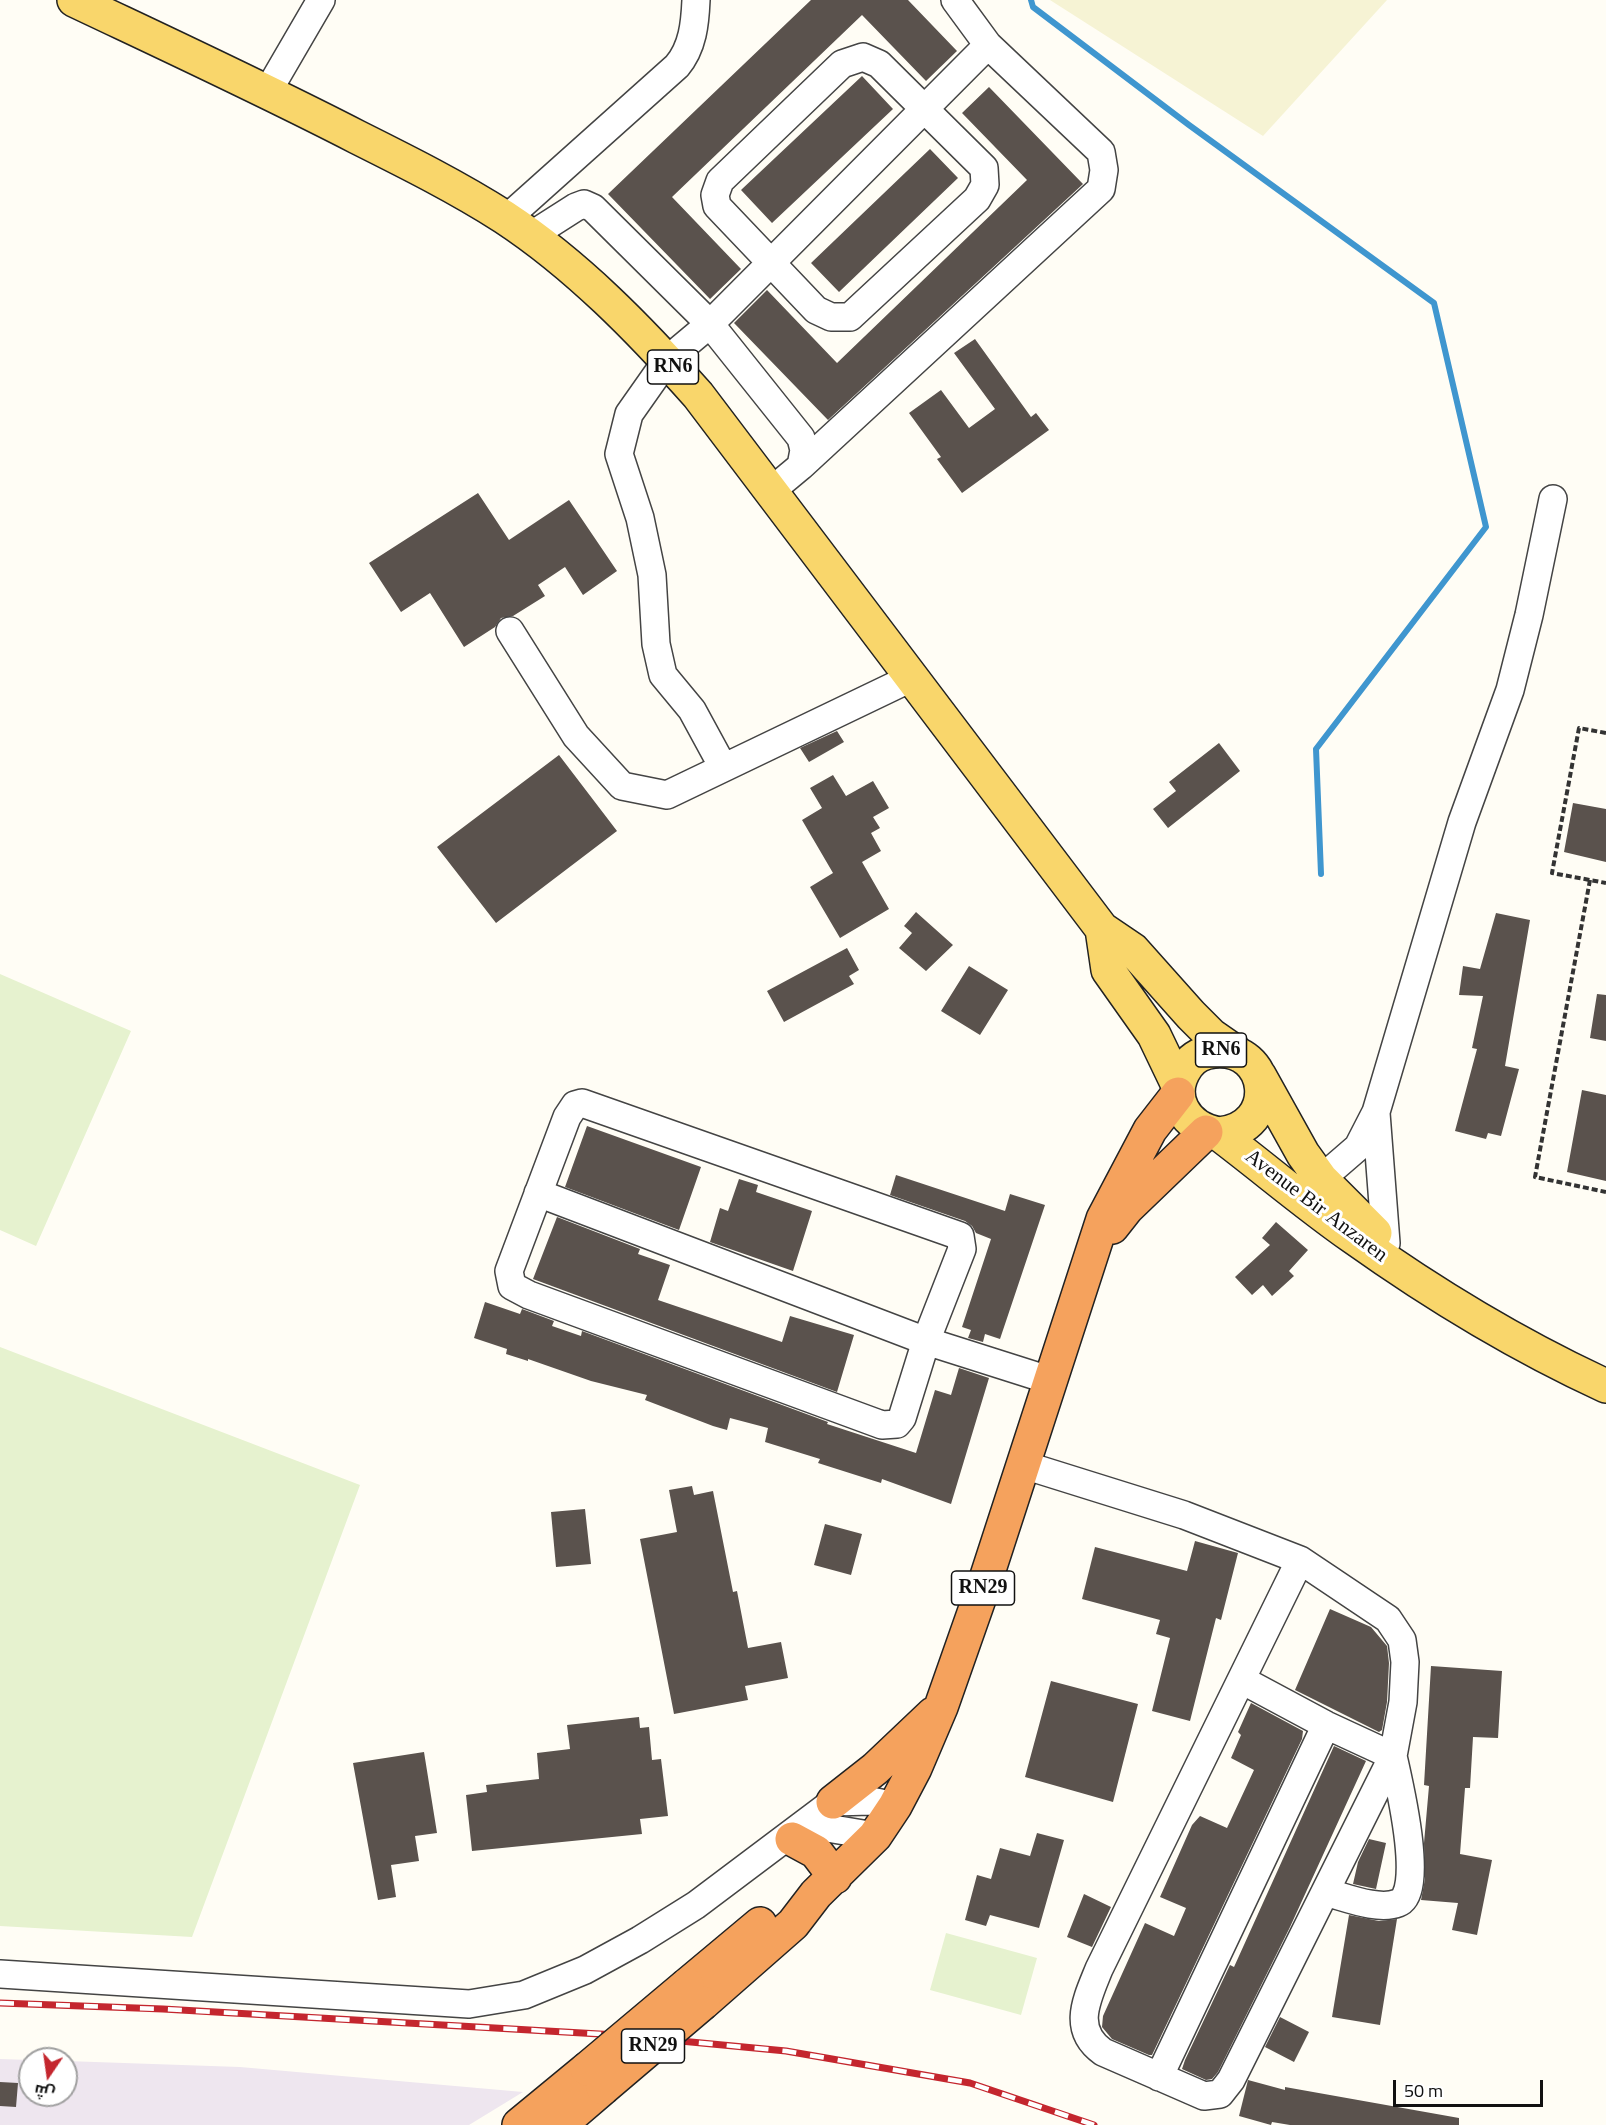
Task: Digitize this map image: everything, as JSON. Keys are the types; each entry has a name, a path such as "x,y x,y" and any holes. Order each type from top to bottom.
{"highway":[{"name":"RN29","path":"519,2125 595,2079 695,1994 780,1908 826,1885 875,1836 895,1806 915,1768 941,1707 1052,1381 1103,1219 1150,1130 1178,1089"},
{"name":"RN29","path":"1092,1252 1127,1208 1212,1133"},
{"path":"833,1802 875,1769 941,1707"},
{"path":"783,1842 816,1852 826,1885"},
{"name":"RN29","path":"560,2125 595,2079"}],"main road":[{"name":"RN6","path":"74,0 268,91 449,184 518,228 560,259 628,320 698,395 1102,929 1133,950 1211,1035 1248,1064 1262,1098 1252,1120 1231,1133 1212,1133 1186,1117 1180,1106 1178,1089 1154,1035 1108,970 1102,929"},
{"name":"RN6","path":"1178,1089 1190,1062 1200,1055 1212,1051 1248,1064"},
{"name":"Avenue Bir Anzaren","path":"1248,1064 1303,1154 1322,1179 1386,1243 1414,1277"},
{"name":"Avenue Bir Anzaren","path":"1212,1133 1353,1237 1503,1335 1606,1386"}],"street":[{"path":"268,91 321,0"},
{"path":"518,228 684,58 694,30 696,0"},
{"path":"771,491 801,466 1101,189 1104,170 1101,152 988,45 955,0"},
{"path":"723,767 692,710 663,675 656,644 652,575 640,518 619,454 629,414 667,360 710,324 988,45"},
{"path":"863,57 879,64 926,108 984,168 986,185 976,199 850,317 831,317 816,310 773,262 717,206 715,195 720,182 842,64 863,57"},
{"path":"518,228 584,204 593,208 710,324 801,438 804,450 801,466"},
{"path":"1322,1179 1358,1147 1366,1136 1376,1112 1462,822 1510,690 1529,615 1553,499"},
{"path":"510,631 576,736 622,786 667,795 912,676"},
{"path":"582,1103 955,1233 962,1239 962,1250 926,1341 902,1418 891,1427 529,1295 512,1286 509,1271 538,1193 567,1118 575,1105 582,1103"},
{"path":"1376,1112 1386,1243"},
{"path":"538,1193 926,1341 1052,1381"},
{"path":"1024,1465 1184,1515 1300,1560 1388,1619 1402,1640 1405,1662 1403,1702 1393,1755 1232,2080 1220,2094 1204,2096 1103,2052 1092,2043 1084,2025 1087,1997 1300,1560"},
{"path":"1242,1680 1326,1725 1393,1755"},
{"path":"1159,2077 1326,1725"},
{"path":"1325,1892 1389,1905 1400,1903 1409,1890 1409,1846 1393,1755"},
{"path":"0,1974 469,2004 524,1995 585,1970 640,1940 696,1905 783,1842 833,1802 870,1801 895,1806"},
{"path":"783,1842 811,1830 827,1828 875,1836"}],"path":[{"path":"1606,733 1579,728 1552,873 1606,883"},
{"path":"1590,880 1535,1177 1606,1192"}],"shaded area":[{"path":"1050,0 1387,0 1263,136"},
{"path":"0,2059 18,2060 18,2107 78,2107 78,2061 240,2067 523,2092 469,2125 0,2125"}],"green space":[{"path":"0,974 131,1031 36,1246 0,1230"},
{"path":"0,1347 360,1485 192,1937 0,1926"},
{"path":"946,1933 1037,1958 1021,2015 930,1990"}],"building":[{"path":"811,0 908,0 957,51 926,81 862,15 672,197 741,269 710,299 608,194"},
{"path":"862,76 893,109 772,223 741,190"},
{"path":"989,87 1083,184 828,420 734,323 767,290 837,363 1027,180 962,113"},
{"path":"930,149 958,178 839,292 811,263"},
{"path":"975,339 1031,417 1036,413 1049,430 962,493 937,459 941,457 909,413 941,390 969,428 995,409 954,353"},
{"path":"478,493 509,540 569,500 617,571 583,595 565,567 538,585 545,596 513,616 501,618 495,627 464,647 430,593 401,612 369,563"},
{"path":"837,731 844,742 809,762 800,748"},
{"path":"1219,743 1240,771 1168,828 1153,809 1176,791 1169,782"},
{"path":"559,755 617,831 496,923 437,847"},
{"path":"833,775 846,796 873,781 889,808 873,817 880,828 871,833 881,851 862,862 889,909 840,938 810,887 833,873 802,820 822,808 810,788"},
{"path":"1573,803 1606,809 1606,862 1564,852"},
{"path":"916,912 953,945 926,971 899,948 912,933 904,926"},
{"path":"1496,913 1530,920 1505,1066 1519,1069 1501,1136 1488,1133 1486,1139 1455,1131 1477,1049 1472,1048 1483,996 1459,995 1463,966 1480,969"},
{"path":"847,948 859,970 849,976 854,984 784,1022 767,991"},
{"path":"969,966 1008,990 980,1035 941,1011"},
{"path":"1597,994 1606,995 1606,1041 1590,1038"},
{"path":"1582,1090 1606,1095 1606,1181 1567,1172"},
{"path":"587,1126 701,1167 679,1230 565,1187"},
{"path":"896,1175 1005,1211 1010,1194 1045,1205 1000,1339 985,1334 983,1342 968,1338 971,1330 962,1327 991,1239 976,1233 965,1221 890,1195"},
{"path":"739,1179 758,1185 756,1192 812,1211 793,1271 710,1242 720,1208 728,1211"},
{"path":"557,1217 640,1249 638,1254 670,1265 658,1300 782,1342 790,1316 854,1335 837,1392 533,1279"},
{"path":"1276,1222 1308,1250 1289,1271 1294,1276 1272,1296 1263,1285 1252,1295 1235,1277 1270,1245 1262,1238"},
{"path":"485,1302 520,1314 522,1309 554,1321 552,1326 581,1336 582,1331 828,1422 827,1424 916,1453 935,1390 951,1395 959,1368 989,1378 951,1504 882,1479 881,1483 818,1463 820,1459 765,1442 768,1428 730,1418 727,1430 645,1400 647,1395 591,1381 528,1359 528,1361 506,1354 507,1349 474,1338"},
{"path":"692,1486 694,1495 713,1491 733,1592 737,1591 748,1648 781,1642 788,1678 745,1686 748,1700 674,1714 640,1539 677,1532 669,1490"},
{"path":"585,1509 591,1564 556,1567 551,1512"},
{"path":"825,1524 862,1534 851,1575 814,1565"},
{"path":"1195,1541 1238,1553 1221,1620 1216,1618 1190,1721 1152,1711 1170,1638 1156,1634 1160,1620 1082,1599 1095,1547 1187,1571"},
{"path":"1330,1609 1371,1627 1387,1646 1389,1663 1387,1702 1382,1730 1379,1732 1295,1690"},
{"path":"1431,1666 1502,1671 1498,1738 1473,1737 1470,1788 1465,1788 1460,1854 1492,1860 1477,1935 1452,1930 1458,1903 1421,1900 1425,1879 1424,1843 1429,1786 1424,1785"},
{"path":"1051,1681 1138,1704 1113,1802 1025,1777"},
{"path":"1251,1703 1303,1731 1302,1739 1152,2055 1149,2055 1112,2039 1102,2027 1103,2016 1145,1923 1174,1936 1186,1908 1160,1897 1192,1825 1200,1816 1227,1828 1254,1770 1231,1758 1241,1735 1238,1732"},
{"path":"639,1717 640,1728 649,1727 652,1760 661,1759 668,1816 640,1819 642,1834 472,1851 466,1795 487,1792 486,1785 539,1779 537,1753 570,1749 567,1725"},
{"path":"1334,1746 1366,1761 1290,1927 1218,2072 1212,2079 1206,2080 1182,2069 1185,2060 1230,1965 1234,1967"},
{"path":"424,1752 437,1833 415,1836 419,1861 391,1865 396,1897 378,1900 353,1763"},
{"path":"1037,1833 1064,1840 1039,1928 990,1915 986,1926 965,1920 977,1875 991,1879 1000,1848 1030,1856"},
{"path":"1369,1839 1386,1843 1376,1889 1353,1884 1358,1862"},
{"path":"1084,1894 1111,1907 1092,1947 1067,1937"},
{"path":"1349,1915 1379,1921 1397,1919 1380,2025 1332,2017"},
{"path":"1280,2017 1309,2032 1294,2062 1265,2047"},
{"path":"1248,2080 1285,2090 1285,2087 1459,2118 1459,2125 1290,2125 1272,2122 1271,2125 1239,2116"},
{"path":"0,2082 18,2083 16,2107 0,2106"}],"waterway":[{"path":"1031,0 1033,7 1189,125 1434,303 1486,527 1316,749 1321,874"}],"railway":[{"path":"0,2003 163,2009 617,2035 786,2051 970,2083 1094,2125"}]}
